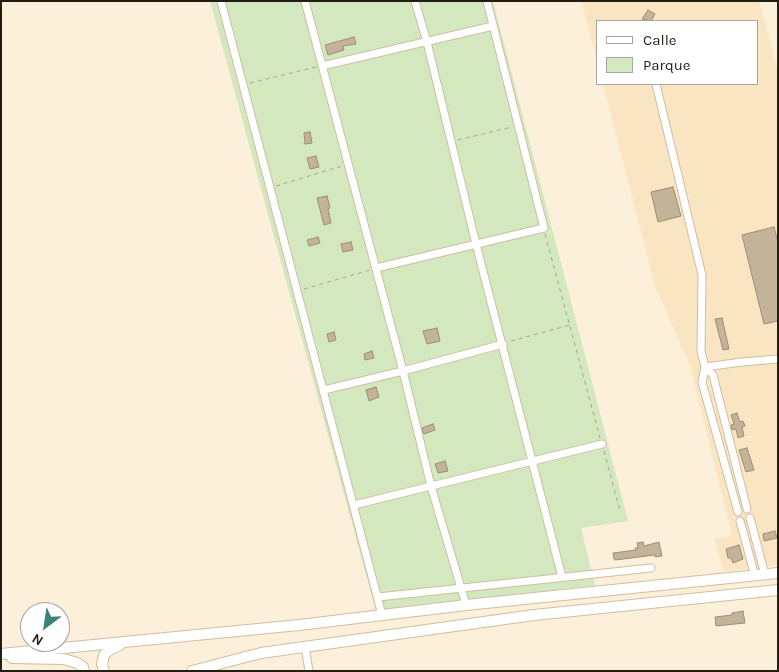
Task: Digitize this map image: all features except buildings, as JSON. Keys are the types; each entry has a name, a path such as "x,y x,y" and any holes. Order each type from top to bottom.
{"highway":[{"path":"1,655 778,573"},
{"path":"192,671 240,657 534,615 778,590"},
{"path":"104,671 102,664 104,656 108,651 133,641"},
{"path":"1,655 64,659 77,663 83,667 84,671"}],"street":[{"path":"221,1 382,615"},
{"path":"305,1 376,268 431,486 466,605"},
{"path":"415,1 562,577"},
{"path":"376,268 544,228 487,1"},
{"path":"322,66 493,26"},
{"path":"656,85 702,275 701,351 705,367 702,382 738,512"},
{"path":"324,390 403,372 503,344"},
{"path":"705,367 778,359"},
{"path":"705,367 714,376 747,509"},
{"path":"354,505 602,444"},
{"path":"750,518 760,575"},
{"path":"740,521 760,575"},
{"path":"378,597 651,568"},
{"path":"304,647 309,671"}],"path":[{"path":"243,84 322,66"},
{"path":"451,142 518,125"},
{"path":"270,187 348,164"},
{"path":"544,228 620,511"},
{"path":"298,290 376,268"},
{"path":"503,344 570,325"}],"shaded area":[{"path":"581,1 759,1 778,71 778,565 724,572 714,539 732,535 690,366 655,286 603,85 759,85 759,20 596,20 596,57"}],"green space":[{"path":"210,1 493,1 628,521 581,528 595,585 376,612"}]}
